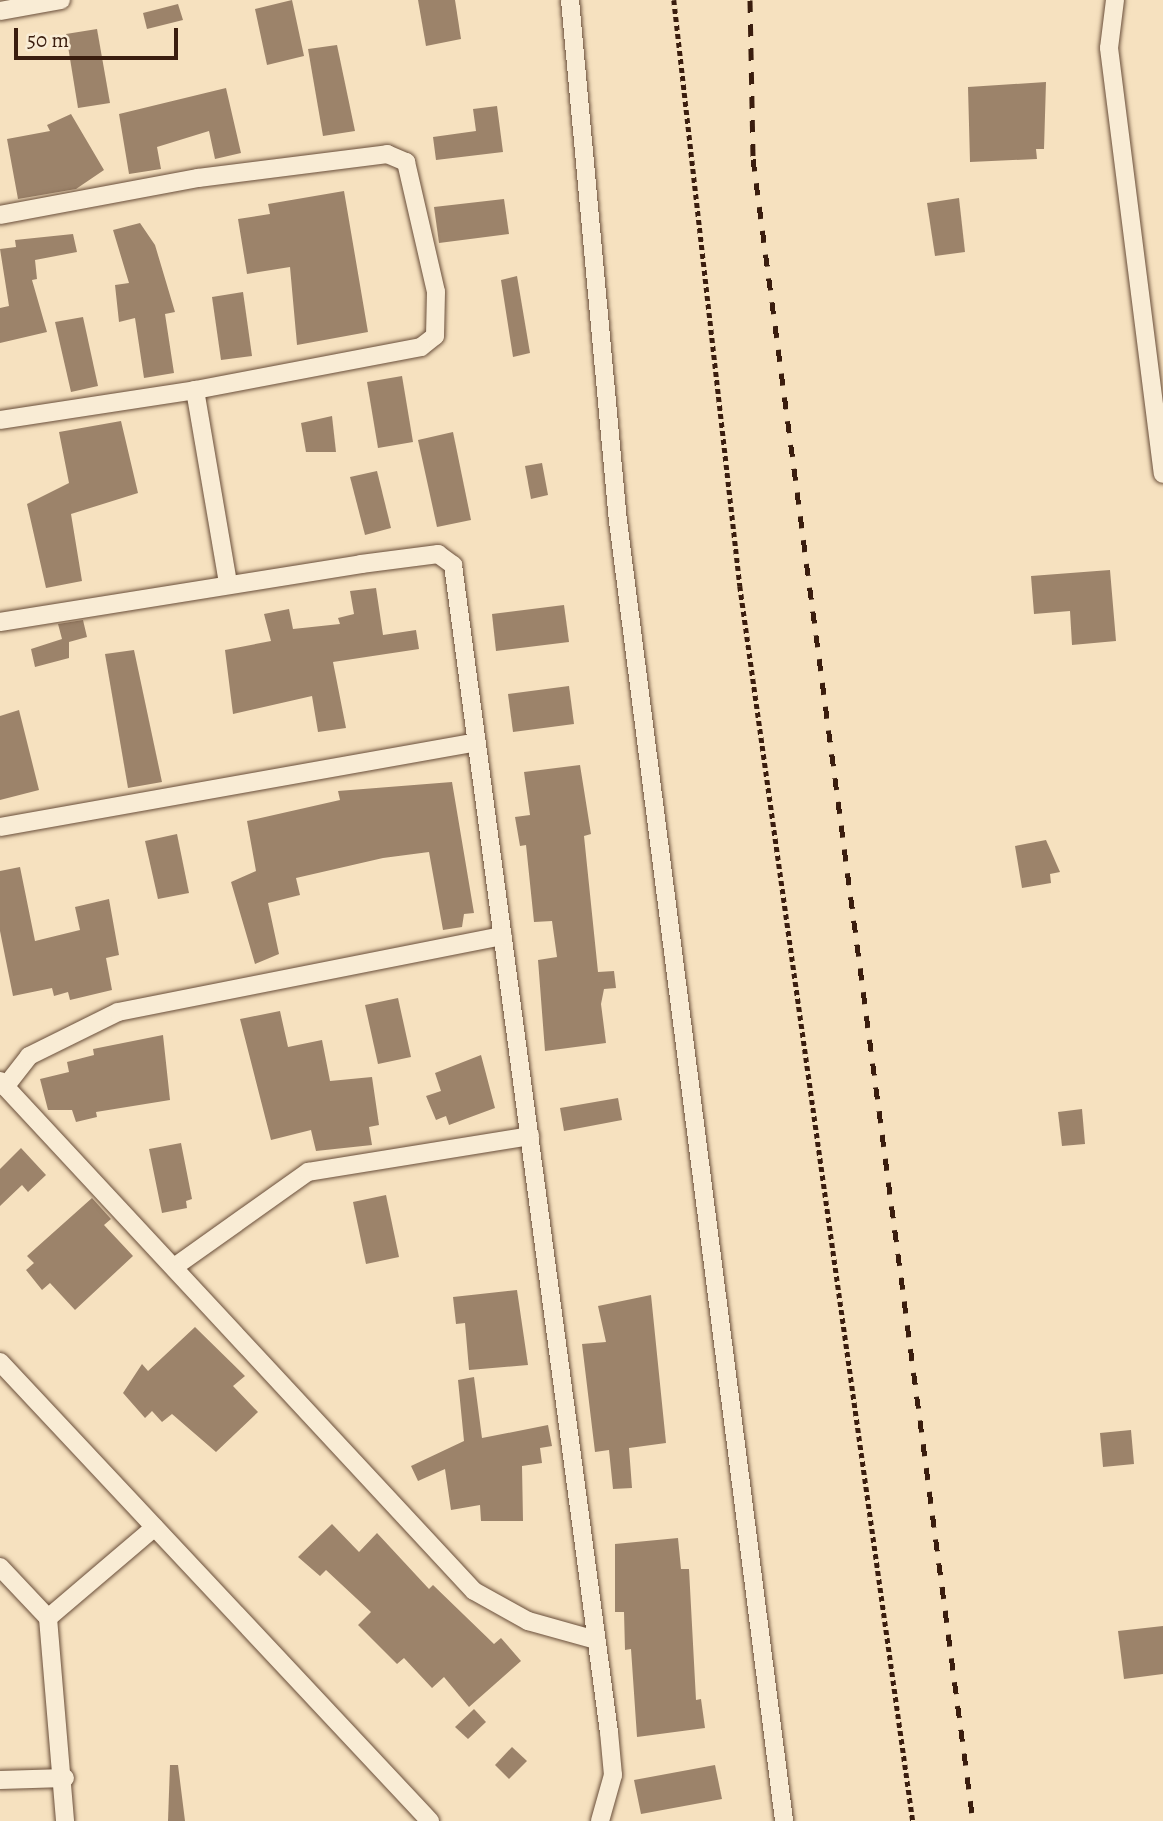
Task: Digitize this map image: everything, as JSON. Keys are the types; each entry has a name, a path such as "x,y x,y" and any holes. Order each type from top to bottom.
{"street":[{"path":"0,11 61,0"},
{"path":"570,0 618,521 784,1821"},
{"path":"1115,0 1109,48 1163,474"},
{"path":"0,215 235,173 387,155 406,162 436,292 435,336 421,347 195,390 0,420"},
{"path":"195,390 228,583"},
{"path":"0,622 228,583 438,554 453,565 613,1775 600,1821"},
{"path":"0,827 476,741"},
{"path":"503,936 118,1012 29,1056 3,1084 177,1265 474,1591 528,1621 596,1640"},
{"path":"177,1265 308,1172 530,1136"},
{"path":"0,1362 430,1821"},
{"path":"48,1618 155,1527"},
{"path":"0,1567 48,1618 65,1778 65,1821"},
{"path":"0,1780 65,1778"}],"path":[{"path":"674,0 737,559 913,1821"}],"building":[{"path":"292,0 304,56 267,65 255,9"},
{"path":"418,0 455,0 461,39 426,46"},
{"path":"178,4 183,20 147,29 143,13"},
{"path":"97,29 110,103 78,108 66,34"},
{"path":"337,45 355,131 323,136 308,49"},
{"path":"1046,82 1044,149 1036,149 1037,159 970,162 968,87"},
{"path":"226,88 241,153 215,159 209,131 157,147 161,169 129,174 119,114"},
{"path":"497,106 503,152 436,160 433,137 476,131 473,109"},
{"path":"71,114 104,170 76,189 18,199 7,139 50,131 47,125"},
{"path":"344,191 368,332 297,345 290,267 247,274 238,219 270,214 268,204"},
{"path":"959,198 965,252 935,256 927,203"},
{"path":"504,199 509,234 439,243 434,207"},
{"path":"140,223 155,245 175,312 165,314 174,373 144,378 135,318 119,322 115,285 129,283 113,230"},
{"path":"73,234 77,252 35,260 37,279 32,280 47,332 0,343 0,308 9,306 0,249 16,247 15,240"},
{"path":"517,276 530,353 513,357 501,280"},
{"path":"243,292 252,356 221,360 212,297"},
{"path":"83,317 98,386 71,392 55,322"},
{"path":"402,376 413,442 378,448 367,382"},
{"path":"332,416 336,452 306,452 301,423"},
{"path":"121,421 138,493 71,514 82,581 46,588 27,504 69,483 59,432"},
{"path":"453,432 471,520 437,527 418,440"},
{"path":"542,463 548,495 531,499 525,466"},
{"path":"377,471 391,528 365,535 350,477"},
{"path":"1110,570 1116,641 1072,645 1070,611 1034,614 1031,576"},
{"path":"376,588 383,635 416,630 419,649 333,662 346,728 318,732 312,696 233,714 225,650 271,641 264,614 289,609 293,629 340,624 338,618 354,614 350,591"},
{"path":"564,605 569,642 496,651 492,614"},
{"path":"83,620 87,637 69,642 69,658 35,667 31,649 62,639 58,624"},
{"path":"134,650 162,782 128,788 105,654"},
{"path":"569,686 574,724 513,732 508,694"},
{"path":"19,710 39,790 0,800 0,716"},
{"path":"580,765 591,834 584,836 598,972 614,971 616,988 604,989 601,1004 606,1043 545,1051 538,960 557,957 552,921 534,922 526,845 520,846 515,817 530,815 524,772"},
{"path":"452,782 474,913 464,914 462,927 443,930 429,852 383,858 296,878 300,895 268,903 279,954 255,964 231,882 256,871 247,821 340,800 338,791"},
{"path":"177,834 189,893 158,899 145,841"},
{"path":"1046,840 1060,872 1050,874 1051,883 1022,888 1015,846"},
{"path":"20,867 35,941 80,930 75,907 109,899 119,955 106,958 112,990 70,1000 68,992 54,996 52,988 13,996 0,931 0,871"},
{"path":"398,998 411,1057 378,1064 365,1005"},
{"path":"280,1011 288,1047 322,1040 330,1081 372,1077 379,1125 369,1127 372,1145 316,1151 311,1130 271,1140 240,1019"},
{"path":"163,1035 170,1100 96,1112 97,1117 76,1122 72,1110 48,1110 40,1079 69,1072 67,1062 94,1055 93,1049"},
{"path":"481,1055 495,1108 449,1125 446,1116 436,1120 426,1096 441,1091 435,1073"},
{"path":"618,1098 622,1120 564,1131 560,1108"},
{"path":"1082,1109 1085,1144 1062,1146 1058,1112"},
{"path":"181,1143 192,1199 186,1201 187,1208 162,1213 149,1149"},
{"path":"21,1148 46,1175 28,1192 22,1185 0,1206 0,1169"},
{"path":"386,1195 399,1257 366,1264 353,1202"},
{"path":"92,1198 111,1219 104,1225 133,1256 75,1310 50,1283 42,1290 26,1270 34,1263 27,1256"},
{"path":"517,1290 528,1365 469,1370 465,1323 456,1324 453,1297"},
{"path":"651,1295 666,1443 629,1448 632,1488 613,1489 609,1450 595,1452 582,1344 606,1342 598,1306"},
{"path":"195,1327 245,1376 233,1386 258,1412 216,1452 172,1414 162,1422 152,1411 145,1418 123,1393 142,1364 148,1371"},
{"path":"474,1377 482,1438 548,1425 552,1446 540,1448 542,1463 522,1466 523,1521 481,1521 480,1505 451,1510 445,1469 418,1481 411,1466 464,1441 458,1380"},
{"path":"1131,1430 1134,1464 1103,1467 1100,1433"},
{"path":"332,1524 359,1552 377,1533 429,1589 433,1585 494,1644 501,1638 521,1661 469,1707 444,1677 432,1688 404,1658 397,1664 358,1625 371,1612 326,1570 320,1576 298,1557"},
{"path":"678,1538 681,1569 689,1569 696,1700 701,1699 705,1728 637,1737 631,1649 625,1650 624,1612 615,1612 615,1544"},
{"path":"1163,1626 1163,1674 1124,1679 1118,1631"},
{"path":"474,1709 486,1722 468,1739 455,1727"},
{"path":"512,1747 527,1761 509,1779 495,1765"},
{"path":"170,1765 178,1765 185,1821 168,1821"},
{"path":"715,1765 722,1799 641,1814 634,1780"}],"railway":[{"path":"750,0 753,159 973,1821"}]}
